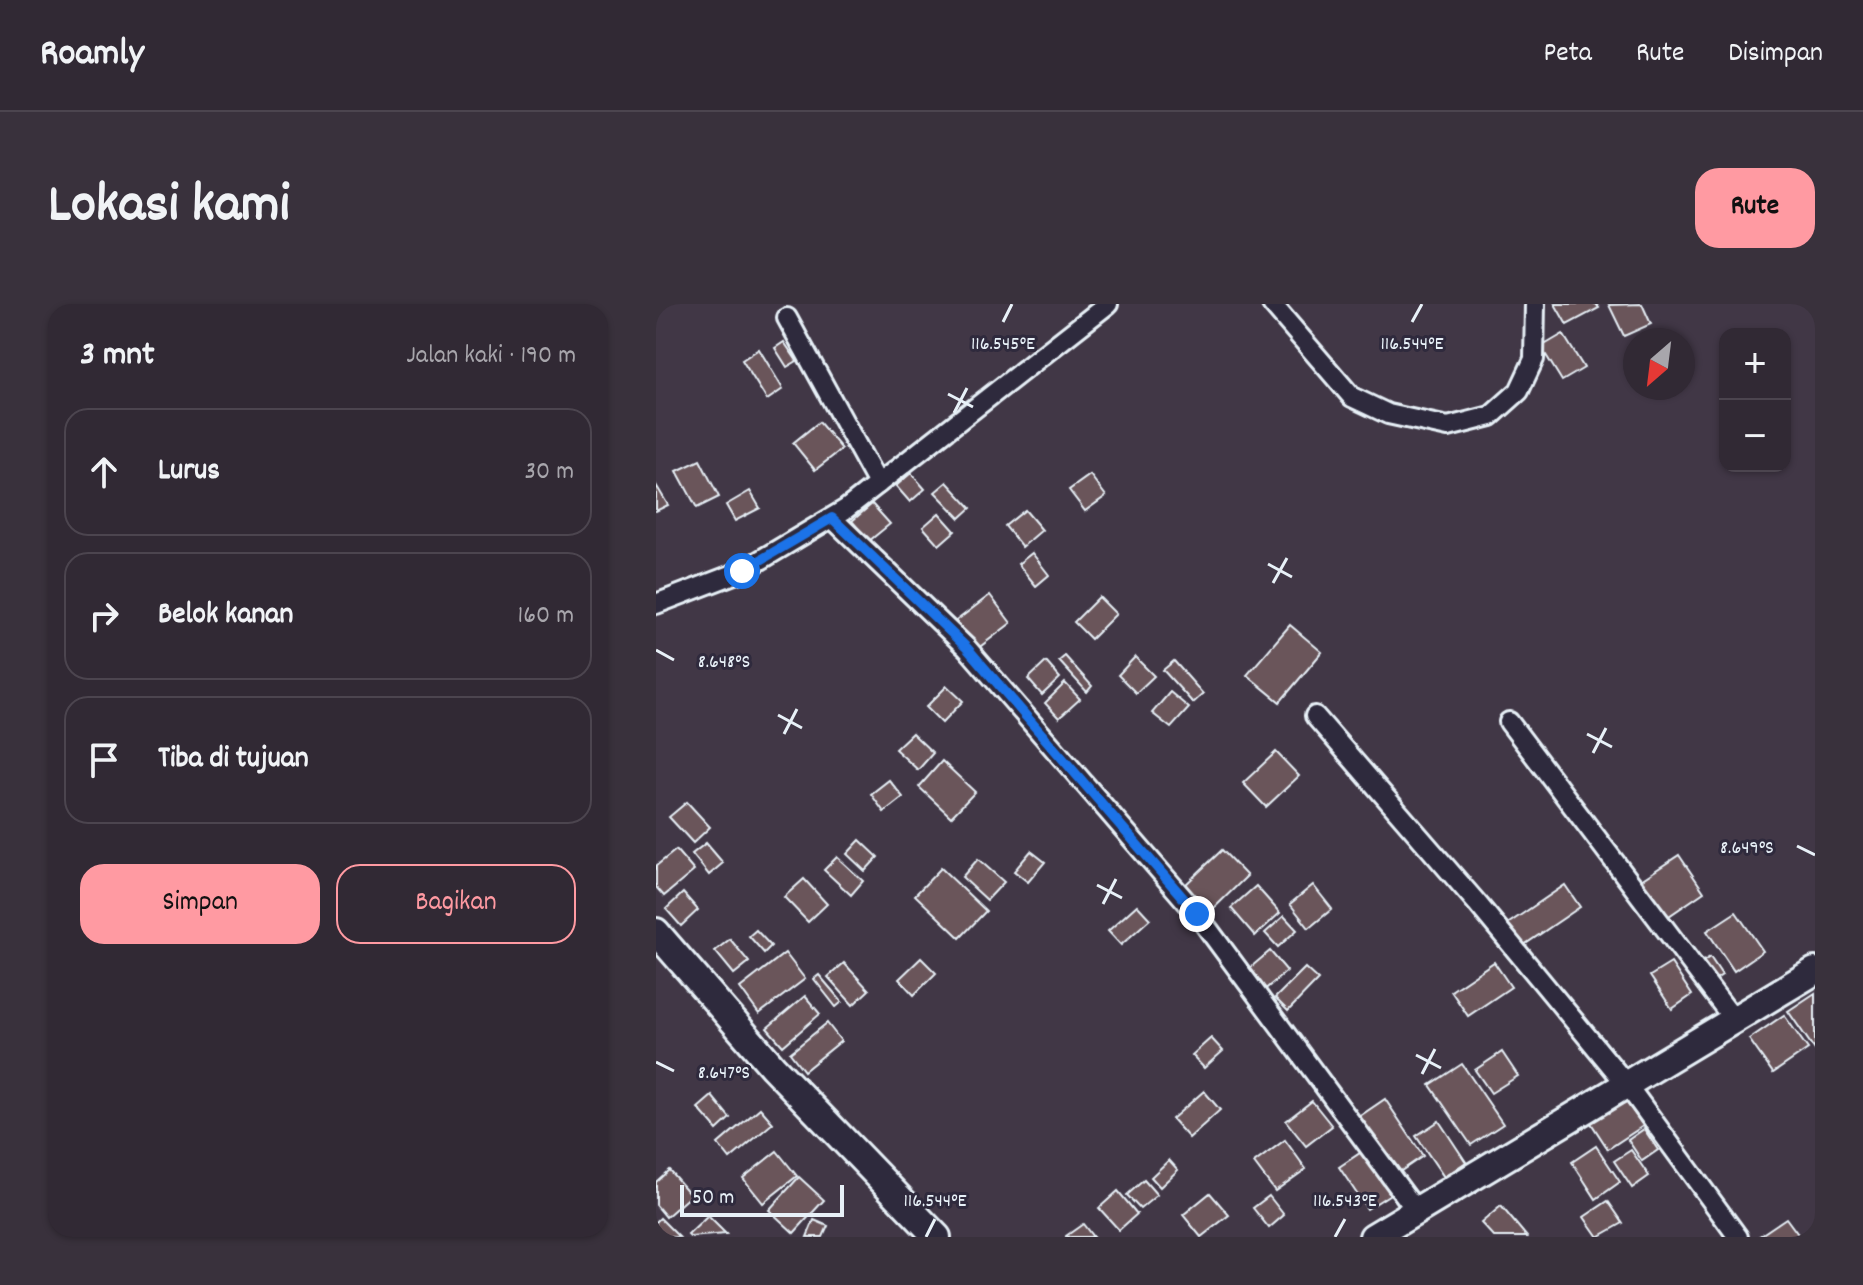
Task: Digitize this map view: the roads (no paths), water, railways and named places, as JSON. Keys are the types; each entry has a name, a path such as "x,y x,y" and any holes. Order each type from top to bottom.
{"street":[{"path":"1272,304 1352,397 1388,414 1448,427 1491,416 1519,391 1534,359 1535,304"},
{"path":"656,604 742,571 832,518 1095,308"},
{"path":"787,318 878,484"},
{"path":"832,518 967,648 1197,914 1415,1209"},
{"path":"1315,716 1477,903 1627,1085 1738,1237"},
{"path":"1509,722 1629,876 1734,1020"},
{"path":"656,932 755,1048 937,1237"},
{"path":"1373,1237 1815,971"}]}
